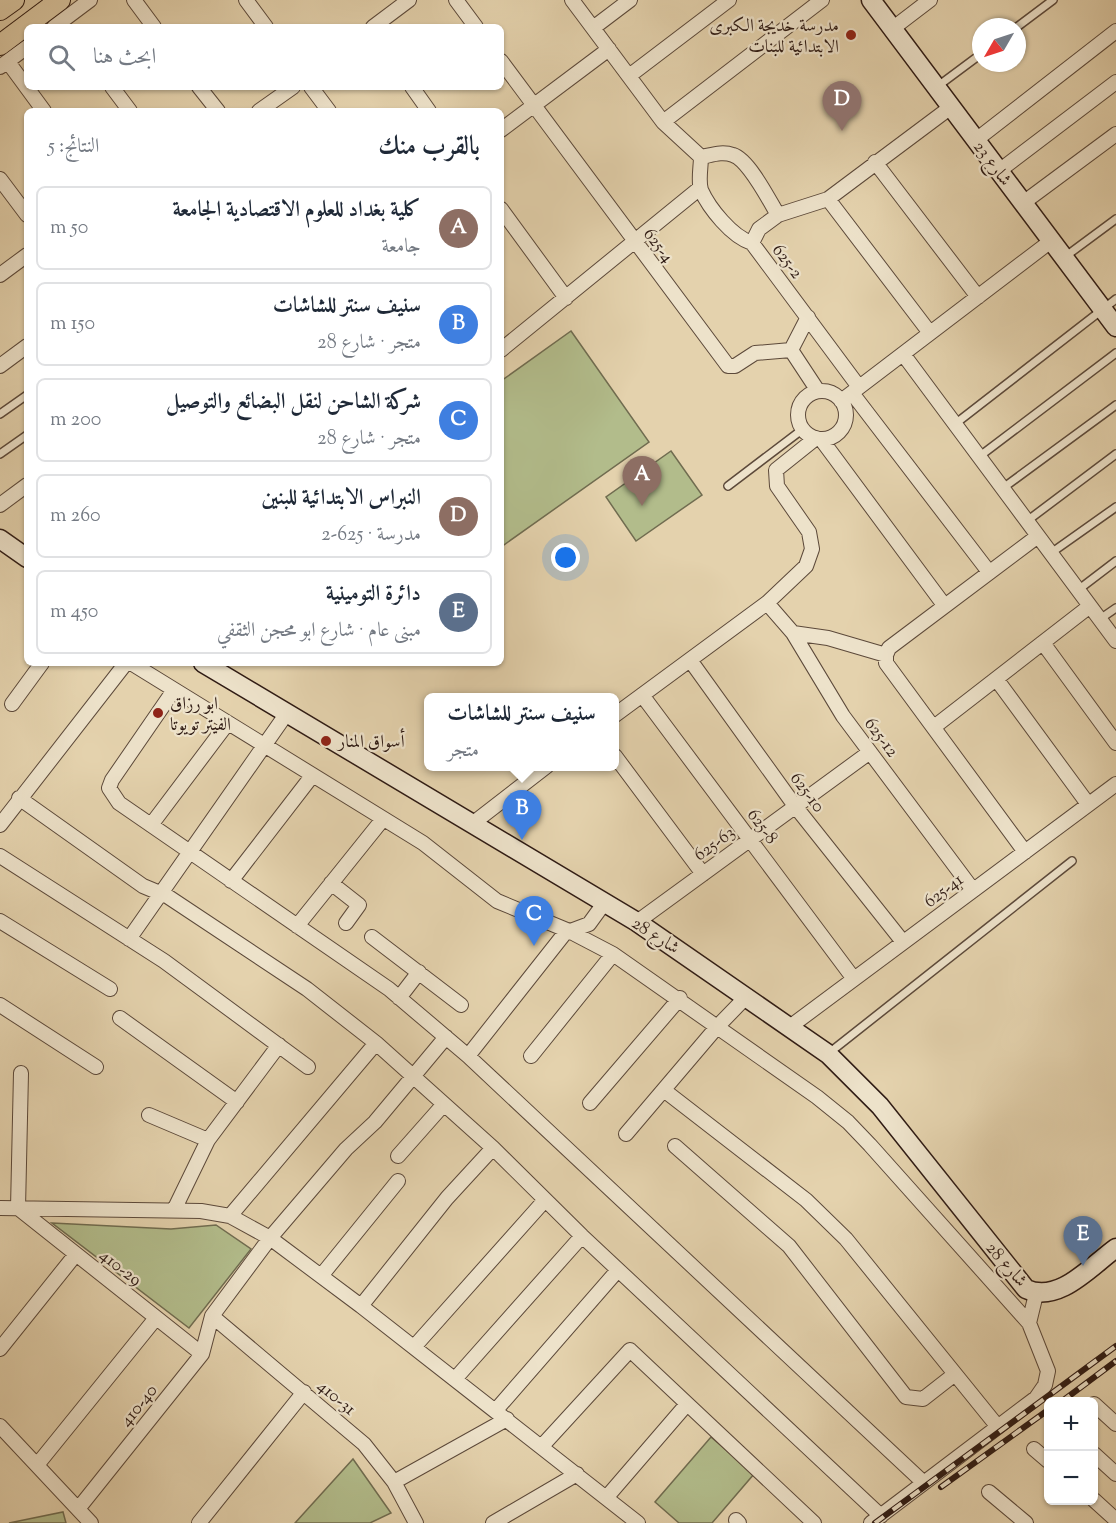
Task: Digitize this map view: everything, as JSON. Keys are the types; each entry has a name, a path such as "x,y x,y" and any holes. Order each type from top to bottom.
{"main road":[{"path":"0,10 14,0"},
{"path":"36,24 60,0"},
{"path":"3,58 24,37"}],"street":[{"path":"62,24 90,0"},
{"path":"134,0 152,24"},
{"path":"246,0 264,24"},
{"path":"377,24 409,0"},
{"path":"456,0 474,24"},
{"path":"504,348 700,188 701,157 663,122 572,0"},
{"path":"593,28 630,0"},
{"path":"629,76 729,0"},
{"path":"663,122 822,0"},
{"name":"شارع 23","path":"871,0 1064,257 1109,304 1116,327"},
{"path":"892,28 930,0"},
{"path":"976,140 1116,31"},
{"path":"24,48 3,58 24,85"},
{"path":"504,128 609,49"},
{"name":"625-4","path":"504,65 728,366 735,366 754,353 791,350"},
{"path":"999,171 1116,82"},
{"path":"28,90 42,108"},
{"path":"114,90 128,108"},
{"path":"202,90 216,108"},
{"path":"264,108 289,90"},
{"path":"313,90 327,108"},
{"path":"414,90 427,108"},
{"path":"752,243 759,229 778,215 828,199 951,107"},
{"path":"1023,203 1116,134"},
{"name":"625-2","path":"701,157 722,152 735,155 744,162 778,215"},
{"path":"875,162 978,297"},
{"path":"2,185 24,211"},
{"name":"625-2","path":"700,188 729,229 740,239 752,243 808,317 851,394 989,572"},
{"path":"828,199 930,333"},
{"path":"504,213 566,298"},
{"path":"619,712 767,603 806,566 812,549 809,532 777,486 776,470 818,438 828,438 841,430 851,394 1052,241"},
{"path":"0,275 24,257"},
{"path":"808,317 791,350 818,392"},
{"path":"0,366 24,348"},
{"path":"903,354 1116,641"},
{"path":"851,394 818,392 810,394 800,406 798,414 803,429 818,438 944,605"},
{"path":"0,505 24,487"},
{"path":"1025,852 886,663 886,655 889,648 1038,536"},
{"path":"0,539 24,556"},
{"name":"625-12","path":"767,603 793,633 843,716 973,890"},
{"path":"933,727 1090,606"},
{"path":"793,633 828,638 886,655"},
{"path":"1043,643 1116,743"},
{"name":"625-10","path":"690,660 795,806 903,942"},
{"path":"12,704 40,666"},
{"path":"0,825 124,666"},
{"path":"19,798 143,886 161,894 307,989 376,1043 493,1148 876,1519 1036,1398 1046,1385 1048,1371 1029,1323 833,1108 717,1027 680,998 613,954 569,931 497,901 423,843 136,666"},
{"name":"شارع 28","path":"208,666 637,922 791,1026 828,1054 879,1106 1019,1282 1035,1294"},
{"path":"996,680 1088,804"},
{"path":"174,690 109,788 119,803 399,998 446,1037 924,1483"},
{"name":"625-8","path":"642,695 855,979"},
{"path":"129,939 287,713"},
{"path":"151,825 227,724"},
{"name":"625-63","path":"637,922 870,752"},
{"path":"619,761 703,874"},
{"path":"472,824 541,771"},
{"path":"231,881 312,776"},
{"name":"625-41","path":"791,1026 1116,784"},
{"path":"297,926 383,819"},
{"path":"0,856 164,961 308,1067"},
{"path":"331,883 359,905 346,923"},
{"path":"468,1056 569,931 589,924 605,902"},
{"path":"0,921 110,989"},
{"path":"372,936 461,1005"},
{"path":"531,1056 613,954"},
{"path":"399,998 419,972"},
{"path":"627,1134 717,1027 747,996"},
{"path":"590,1103 680,998"},
{"path":"0,1005 96,1066"},
{"path":"120,1018 237,1102"},
{"path":"212,1316 270,1238 346,1149 375,1122 446,1037"},
{"path":"231,1216 376,1043"},
{"path":"174,1210 208,1140 279,1046"},
{"path":"18,1208 21,1073"},
{"path":"665,1091 806,1200 838,1231 998,1427"},
{"path":"398,1156 444,1104"},
{"path":"149,1115 208,1140"},
{"path":"675,1146 789,1246 906,1397 923,1399 955,1374"},
{"path":"362,1306 447,1198 493,1148"},
{"path":"321,1276 398,1180"},
{"path":"414,1347 545,1200"},
{"path":"0,1208 174,1210 201,1211 231,1216 270,1238 362,1306 638,1523"},
{"name":"410-29","path":"18,1208 202,1354"},
{"path":"455,1379 582,1236"},
{"path":"1029,1323 1035,1294 1048,1294 1060,1290 1116,1248"},
{"path":"0,1349 76,1254"},
{"path":"496,1410 618,1270"},
{"name":"410-40","path":"78,1509 202,1354 212,1316"},
{"name":"410-31","path":"212,1316 364,1444 394,1482 416,1523"},
{"path":"37,1465 156,1318"},
{"path":"542,1446 630,1350 814,1523"},
{"path":"199,1523 304,1392"},
{"path":"606,1497 687,1404"},
{"path":"1098,1409 1116,1424"},
{"path":"394,1482 507,1419"},
{"path":"0,1426 92,1523"},
{"path":"1034,1449 1044,1458"},
{"path":"1098,1458 1116,1474"},
{"path":"493,1523 577,1474"},
{"path":"989,1492 1026,1523"},
{"path":"1098,1504 1116,1520"}],"lane":[{"path":"1026,20 1053,0"},
{"path":"936,87 972,61"},
{"path":"1064,257 1116,219"},
{"path":"956,424 1109,304"},
{"path":"980,456 1116,352"},
{"path":"0,414 24,397"},
{"path":"1003,488 1116,405"},
{"path":"728,486 803,429"},
{"path":"0,454 24,437"},
{"path":"1027,521 1116,454"},
{"path":"1051,553 1116,507"},
{"path":"1078,590 1116,561"},
{"path":"1100,619 1116,608"},
{"path":"828,1054 1072,861"}],"green space":[{"path":"571,331 649,442 504,545 504,379"},
{"path":"671,451 702,495 636,541 606,497"},
{"path":"52,1223 171,1229 216,1225 251,1249 189,1328"},
{"path":"711,1437 754,1474 712,1523 679,1523 655,1502"},
{"path":"353,1459 391,1513 370,1523 295,1523"},
{"path":"63,1512 66,1523 9,1523"}],"railway":[{"path":"875,1523 1116,1346"},
{"path":"1068,1397 1116,1361"},
{"path":"941,1487 1044,1413"}],"place":[{"name":"مدرسة خديجة الكبرى الابتدائية للبنات","path":"851,35"},
{"name":"النبراس الابتدائية للبنين","path":"842,131"},
{"name":"كلية بغداد للعلوم الاقتصادية الجامعة","path":"642,506"},
{"name":"ابو رزاق الفيتر تويوتا","path":"158,713"},
{"name":"أسواق المنار","path":"326,741"},
{"name":"سنيف سنتر للشاشات","path":"522,840"},
{"name":"شركة الشاحن لنقل البضائع والتوصيل","path":"534,946"},
{"name":"دائرة التومينية","path":"1083,1266"}]}
